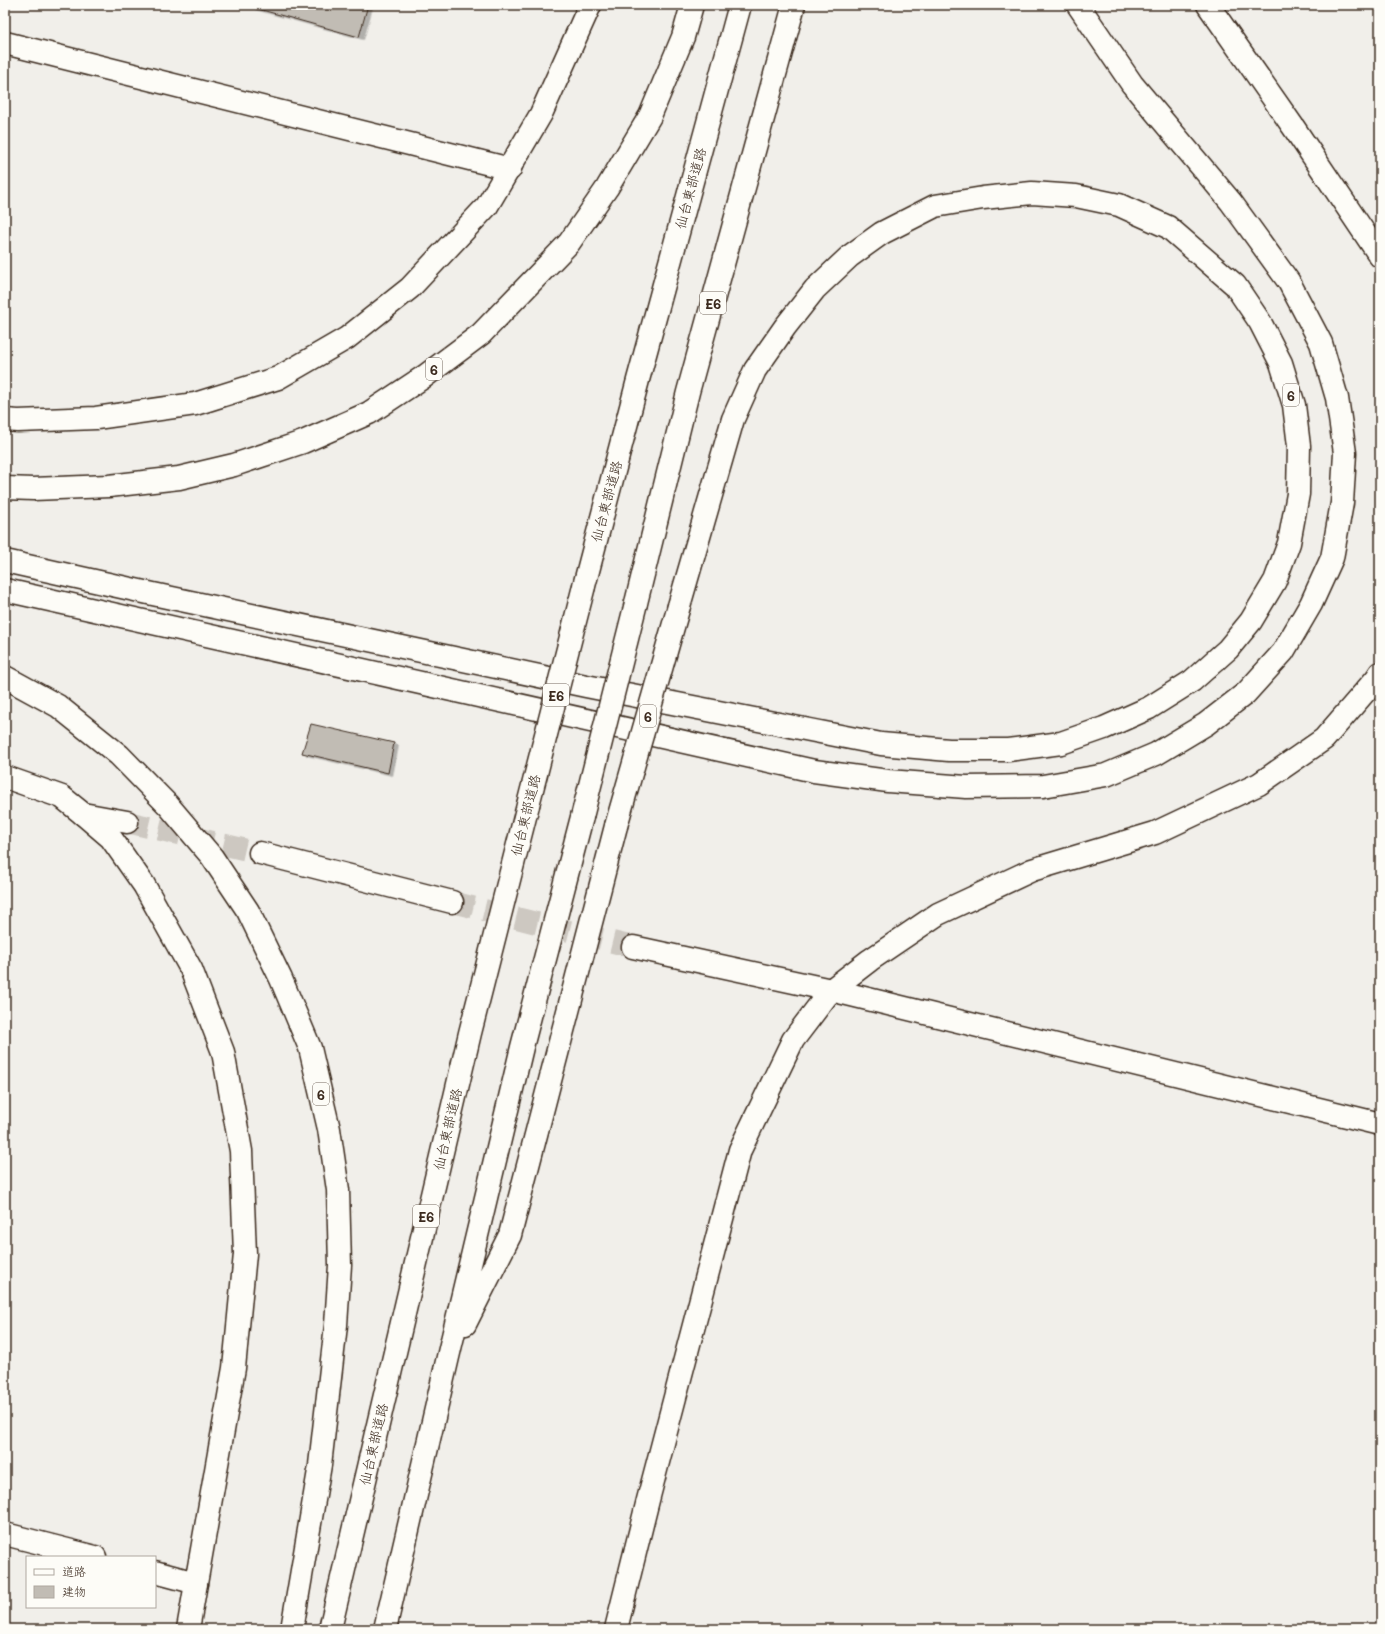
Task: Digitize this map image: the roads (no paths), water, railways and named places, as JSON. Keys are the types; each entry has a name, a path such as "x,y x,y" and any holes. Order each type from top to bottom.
{"main road":[{"path":"5,420 18,421 96,418 195,404 278,378 347,338 410,288 487,206 541,114 590,5"},
{"name":"6","path":"5,488 33,489 109,486 179,478 234,465 303,442 369,412 424,376 481,334 569,243 607,188 650,116 683,37 692,5"},
{"name":"仙台東部道路","path":"330,1629 468,1040 638,380 740,5"},
{"name":"E6","path":"384,1629 522,1047 582,817 688,392 794,5"},
{"name":"6","path":"5,590 814,770 888,781 966,787 1043,786 1106,775 1156,754 1206,724 1246,693 1283,652 1311,604 1332,558 1342,503 1345,453 1337,398 1321,344 1289,282 1230,202 1132,84 1078,5"},
{"path":"1208,5 1294,128 1380,256"},
{"path":"5,43 510,169"},
{"name":"6","path":"5,561 160,596 571,682 881,744 949,750 1008,750 1061,743 1104,728 1149,708 1192,681 1228,650 1251,621 1275,582 1289,543 1298,494 1299,446 1294,405 1281,363 1260,322 1235,285 1168,227 1119,205 1076,196 1032,192 935,206 882,233 850,256 815,289 785,327 755,370 733,419 679,606 616,826 510,1235 448,1357"},
{"path":"616,1629 648,1500 740,1150 793,1040 831,990 870,960 938,914 1032,870 1155,833 1259,784 1324,739 1376,679 1380,672"},
{"name":"6","path":"5,677 58,706 119,755 168,804 212,857 248,911 282,979 310,1048 332,1144 338,1190 340,1265 336,1325 320,1465 292,1629"},
{"path":"5,777 62,797 111,838 144,885 191,969 222,1052 241,1151 245,1254 235,1360 188,1629"},
{"path":"83,814 127,822"},
{"path":"260,853 452,902"},
{"path":"633,947 831,990 1380,1124"},
{"path":"5,1534 91,1556"},
{"path":"156,1572 196,1583"}],"tunnel":[{"path":"127,822 260,853"},
{"path":"452,902 633,947"}]}
